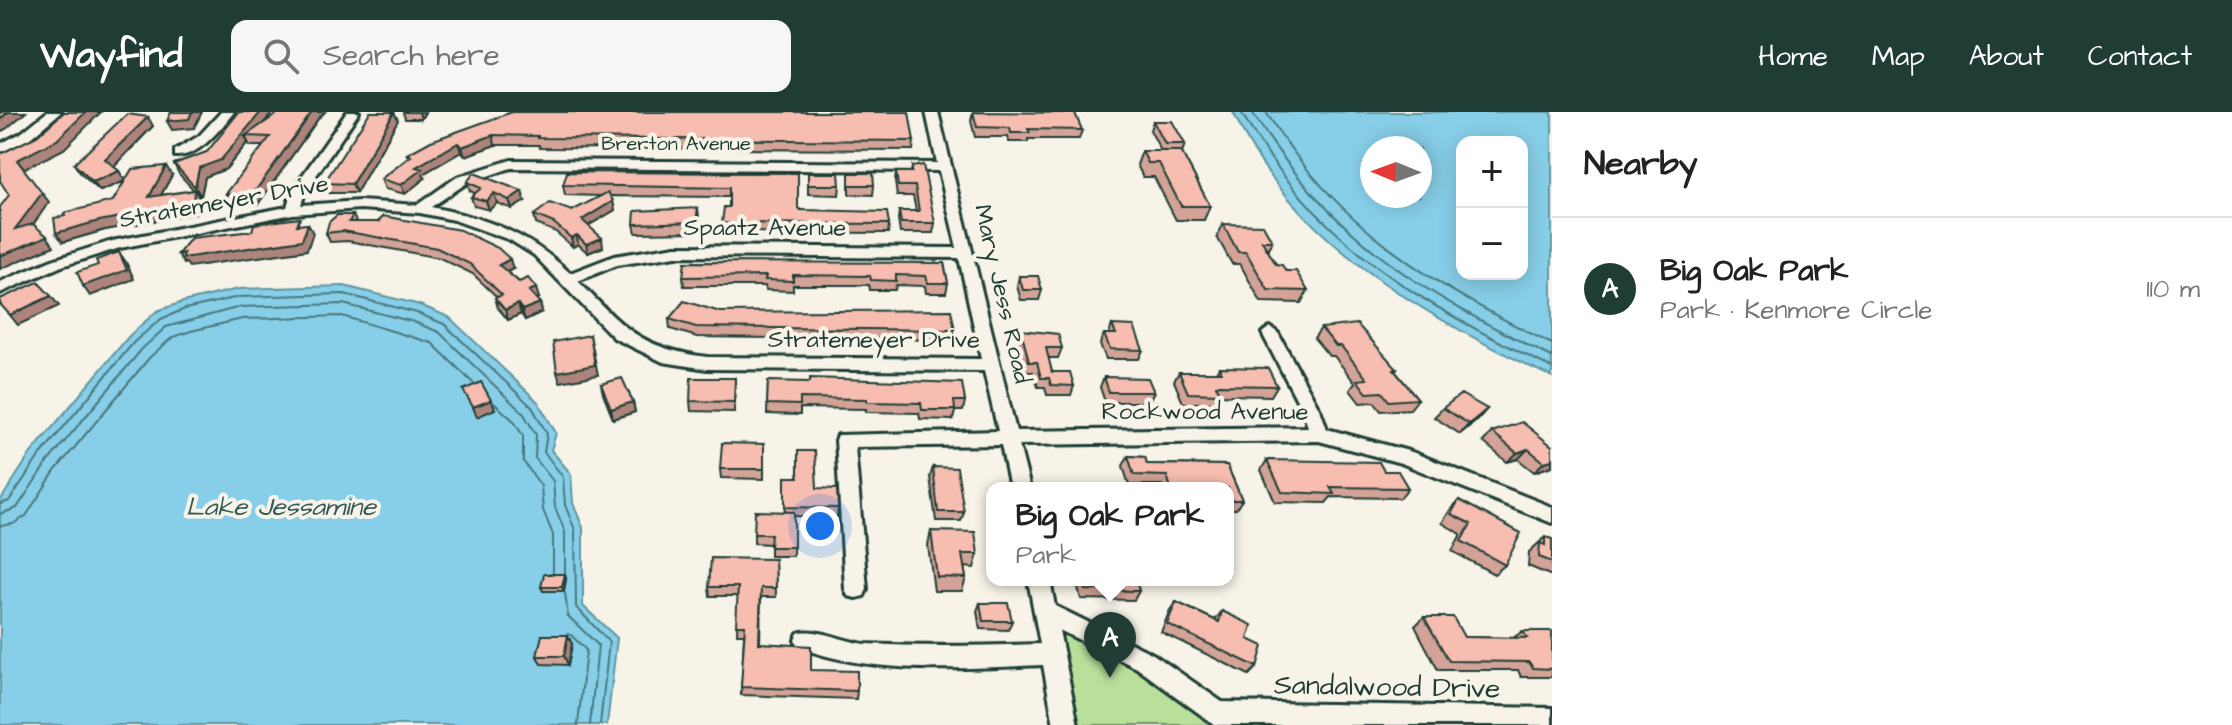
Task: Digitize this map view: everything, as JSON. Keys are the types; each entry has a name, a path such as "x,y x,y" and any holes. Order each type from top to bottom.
{"street":[{"path":"0,149 25,136 55,112"},
{"path":"180,153 203,139 228,112"},
{"path":"293,210 298,192 353,112"},
{"name":"Mary Jess Road","path":"932,112 1019,482"},
{"name":"Brerton Avenue","path":"420,209 447,185 465,175 511,164 945,167"},
{"name":"Stratemeyer Drive","path":"0,288 57,263 102,248 293,210 360,205 420,209 472,221 515,237 539,252 620,334 669,358 707,363 992,365"},
{"name":"Spaatz Avenue","path":"568,279 614,261 676,251 965,253"},
{"path":"1270,333 1312,412 1319,434"},
{"name":"Rockwood Avenue","path":"856,589 845,440 1319,434 1405,457 1552,515"},
{"path":"1040,586 1066,725"},
{"path":"1045,612 1145,661 1227,719"},
{"path":"806,640 863,654 966,657 1053,654"},
{"name":"Sandalwood Drive","path":"1227,719 1552,720"}],"green space":[{"path":"1065,633 1074,633 1161,682 1214,725 1073,725 1062,638"}],"water":[{"path":"1233,112 1552,112 1552,377 1412,302 1368,272 1327,238 1290,200 1258,158"},
{"name":"Lake Jessamine","path":"344,286 420,305 449,317 538,402 556,433 551,450 571,474 573,503 583,528 583,606 617,638 607,725 0,725 0,501 31,453 129,336 157,311 238,289"}],"building":[{"path":"64,112 86,112 57,140 17,160 42,193 15,229 33,224 47,236 0,256 0,207 9,195 0,181 0,154 37,136"},
{"path":"171,112 192,112 189,119 167,121"},
{"path":"239,112 261,112 221,160 199,168 195,187 174,164 207,152"},
{"path":"280,112 312,112 253,194 226,194 270,137 245,136"},
{"path":"370,112 394,112 352,184 324,183"},
{"path":"512,112 909,112 914,141 493,135 462,147 458,143 416,167 422,169 401,185 381,179 411,156 407,154 431,141"},
{"path":"973,112 1075,113 1082,130 1028,129 1030,133 1011,133 1010,128 977,127"},
{"path":"127,114 148,117 105,159 119,171 93,182 74,164"},
{"path":"1153,121 1172,121 1185,144 1165,144"},
{"path":"1142,151 1181,151 1210,206 1181,206 1159,163 1148,163"},
{"path":"923,165 935,223 901,223 899,211 919,211 915,186 898,186 896,172 912,172 912,167"},
{"path":"166,166 149,197 195,190 192,204 99,221 56,233 54,218 113,201 132,169"},
{"path":"567,172 798,173 798,208 801,210 887,212 889,224 722,223 724,207 729,207 729,188 563,185"},
{"path":"474,173 522,191 509,200 494,193 486,201 471,197 481,188 467,182"},
{"path":"808,173 839,173 840,185 808,185"},
{"path":"849,173 873,173 874,185 849,185"},
{"path":"608,192 613,201 582,220 602,238 586,244 577,235 571,238 554,223 534,215 550,203 572,211"},
{"path":"698,208 696,222 634,224 635,211"},
{"path":"337,215 353,215 349,222 378,222 383,216 460,230 498,248 510,259 499,265 519,282 528,278 536,288 529,291 540,303 522,310 518,304 505,310 495,298 502,295 470,264 437,248 343,231 326,233 329,222"},
{"path":"300,218 297,225 308,224 302,240 183,258 184,253 178,254 191,238 252,231 254,224"},
{"path":"1223,224 1263,225 1272,241 1262,241 1276,264 1282,265 1286,271 1296,271 1308,291 1268,290 1246,252 1238,252"},
{"path":"119,252 127,270 83,286 77,272 98,265 96,260"},
{"path":"685,262 944,263 948,283 928,283 926,276 896,275 896,281 871,280 870,276 793,275 793,281 765,280 766,276 683,277"},
{"path":"1019,276 1038,276 1042,290 1023,290"},
{"path":"38,282 51,296 10,315 0,304 0,299"},
{"path":"684,301 720,312 951,310 955,330 696,327 669,319"},
{"path":"1357,324 1397,369 1394,370 1418,399 1389,401 1382,392 1367,393 1357,380 1367,379 1341,346 1336,346 1321,328"},
{"path":"1112,325 1134,326 1143,350 1110,349 1104,334 1116,334"},
{"path":"1021,330 1058,334 1062,348 1046,348 1052,372 1070,372 1074,386 1051,385 1049,378 1041,378 1037,362 1029,362"},
{"path":"590,335 595,365 557,372 553,342"},
{"path":"1219,367 1268,368 1277,386 1216,385 1220,394 1188,393 1179,372 1221,372"},
{"path":"1104,377 1148,378 1154,392 1109,392"},
{"path":"622,378 633,402 611,409 601,384"},
{"path":"691,378 735,378 734,402 690,401"},
{"path":"810,378 962,383 965,401 954,401 955,410 922,410 921,403 867,402 867,399 800,398 800,405 767,404 768,381 810,382"},
{"path":"481,382 491,400 473,407 463,390"},
{"path":"1461,394 1487,409 1469,424 1443,408"},
{"path":"1522,422 1552,446 1552,460 1544,462 1528,449 1517,453 1492,432"},
{"path":"722,443 764,444 764,469 720,469"},
{"path":"798,451 815,451 817,488 837,489 838,508 785,507 785,477 798,477"},
{"path":"1128,456 1145,457 1147,464 1227,465 1242,500 1234,500 1234,482 1169,482 1167,476 1134,475"},
{"path":"1267,460 1379,462 1384,471 1398,471 1408,488 1330,487 1334,494 1282,492"},
{"path":"933,467 957,468 964,512 938,512"},
{"path":"1459,500 1521,533 1505,565 1461,541 1471,524 1451,514"},
{"path":"755,511 794,512 794,547 770,547 771,534 754,534"},
{"path":"931,531 975,532 978,554 962,554 966,578 937,577"},
{"path":"1545,537 1552,539 1552,562 1539,557 1540,543 1545,545"},
{"path":"711,558 775,559 776,588 761,588 759,643 811,646 811,670 857,671 857,691 741,687 745,625 736,625 738,587 709,587"},
{"path":"544,574 565,574 562,587 541,587"},
{"path":"1085,586 1138,586 1139,591 1086,590"},
{"path":"1176,602 1219,622 1222,611 1252,625 1248,639 1263,646 1257,667 1167,624"},
{"path":"980,603 1008,603 1012,621 983,621"},
{"path":"1424,617 1453,617 1464,637 1527,638 1523,631 1552,631 1552,669 1533,668 1529,662 1449,661"},
{"path":"542,635 568,635 564,656 537,656"}],"place":[{"name":"Big Oak Park","path":"1110,678"}]}
